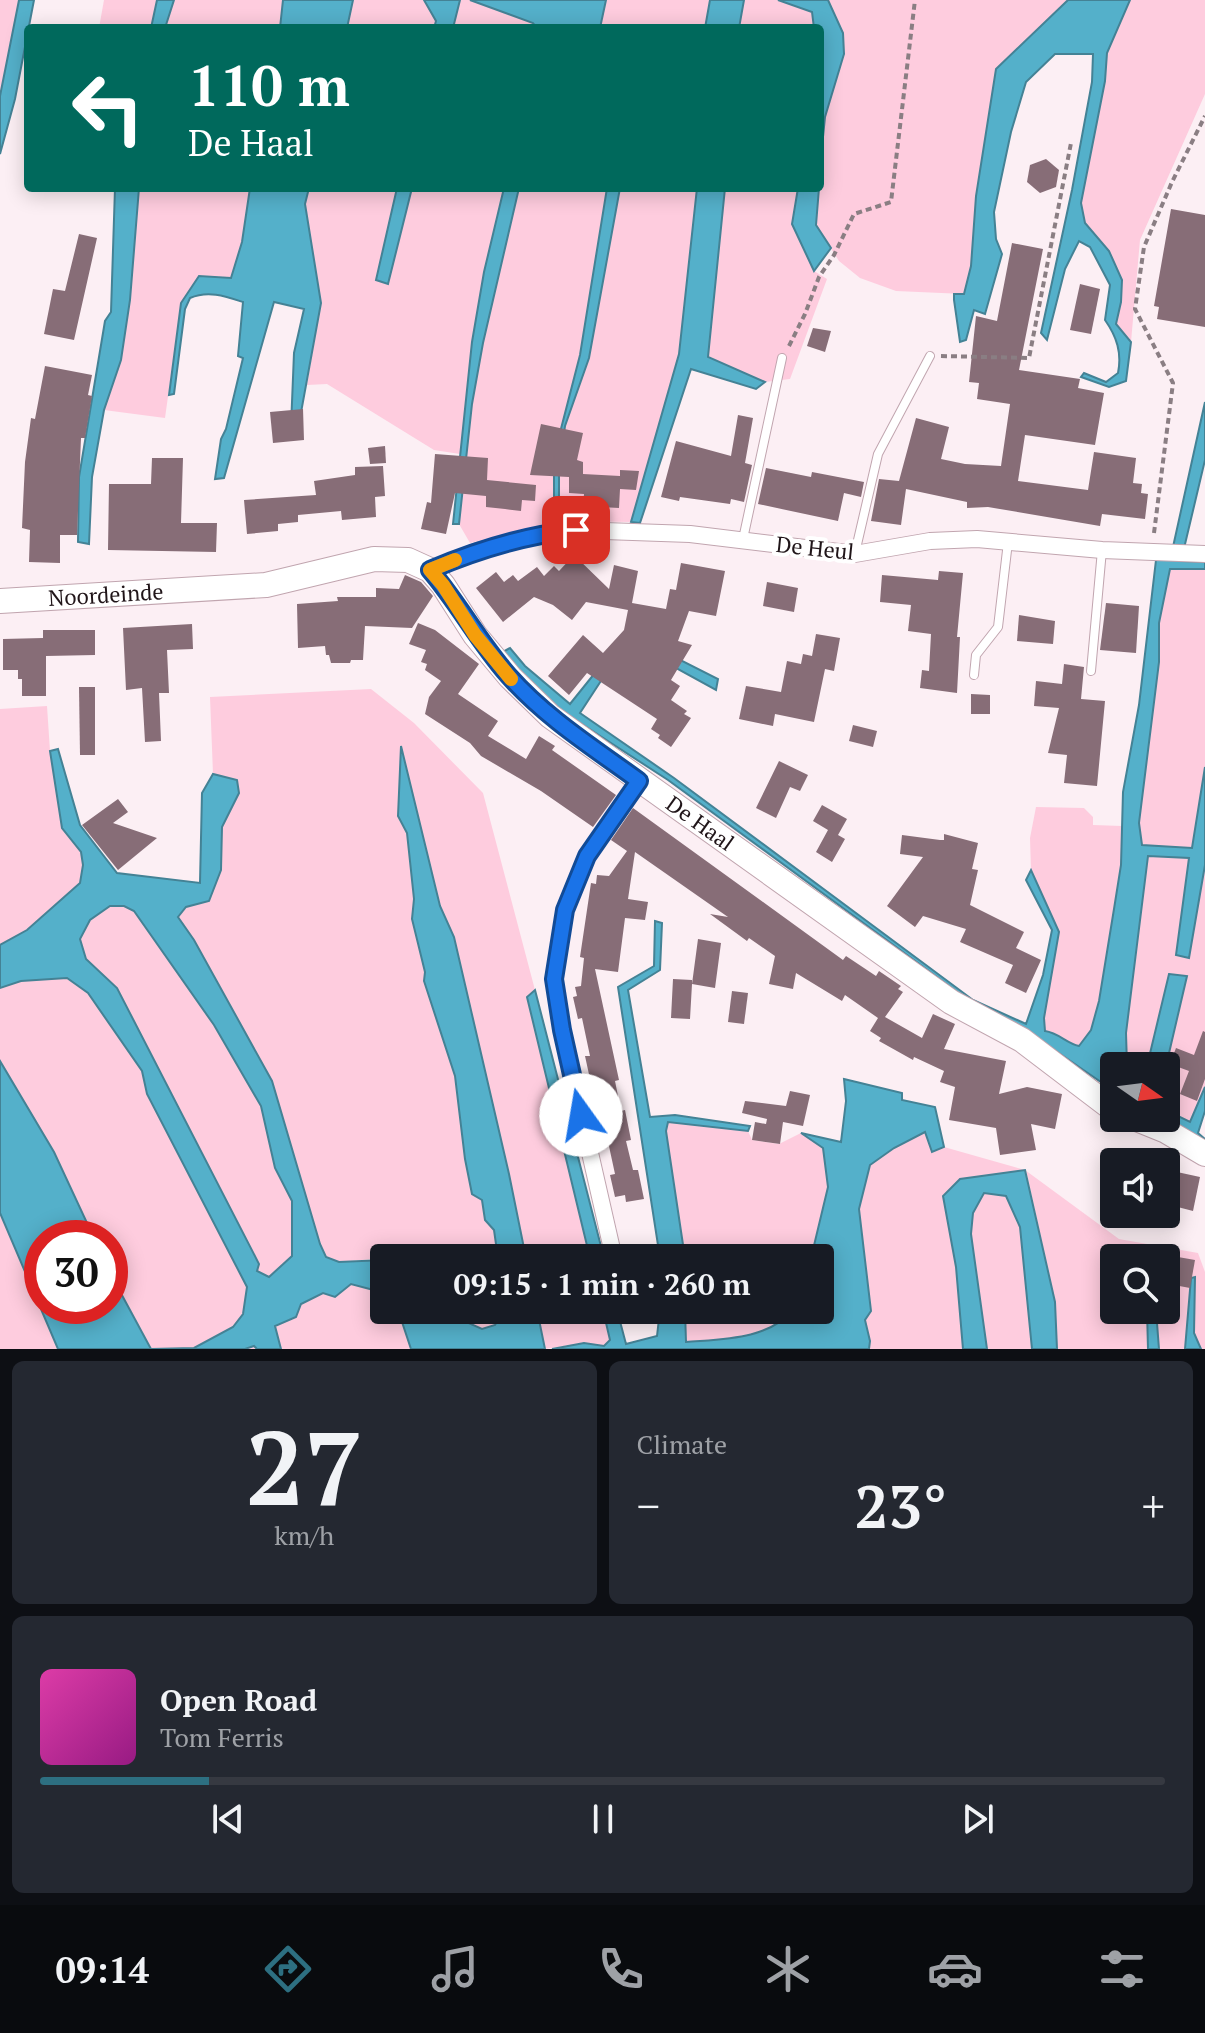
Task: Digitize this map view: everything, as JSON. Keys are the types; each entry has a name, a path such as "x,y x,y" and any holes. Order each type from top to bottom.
{"street":[{"name":"De Heul","path":"430,570 477,551 547,533 576,530 690,534 855,554 930,541 977,539 1102,550 1198,553"},
{"name":"Noordeinde","path":"0,601 210,591 266,585 374,559 408,560 430,570"},
{"name":"De Haal","path":"430,570 475,635 510,677 550,716 951,1002 1022,1040 1100,1099"},
{"path":"611,1244 562,1030 554,979 565,910 587,856 639,781"},
{"path":"1168,1132 1205,1154"}],"lane":[{"path":"855,554 878,454 930,356"},
{"path":"743,539 782,358"},
{"path":"974,675 976,655 998,627 1008,542"},
{"path":"1091,671 1102,550"}],"path":[{"path":"782,358 805,314 819,277 834,255 854,214 891,202 915,0"},
{"path":"1160,550 1173,383 1135,309 1144,247 1205,116"},
{"path":"930,356 1029,358 1071,143"}],"shaded area":[{"path":"0,0 29,0 0,96"},
{"path":"104,0 157,0 152,24 100,24"},
{"path":"174,0 283,0 280,24 166,24"},
{"path":"353,0 424,0 436,21 435,24 348,24"},
{"path":"460,0 470,0 534,24 454,24"},
{"path":"606,0 710,0 706,24 601,24"},
{"path":"744,0 778,0 812,12 814,24 740,24"},
{"path":"828,0 1068,0 996,69 976,196 971,266 964,294 896,291 860,278 839,261 816,225 819,192 824,192 825,117 844,54 843,33"},
{"path":"1130,0 1205,0 1205,94 1140,240 1131,342 1116,324 1121,302 1109,251 1085,223 1081,203 1105,81 1107,53"},
{"path":"139,192 249,192 242,242 231,278 181,303 165,418 104,410 121,360 130,300"},
{"path":"308,192 396,192 376,280 388,284 411,192 503,192 484,272 460,454 434,450 327,384 307,385 321,303 305,204"},
{"path":"518,192 606,192 580,355 554,456 559,515 559,467 565,426 589,358 619,192 697,192 679,354 631,522 560,521 470,543 459,524 472,404"},
{"path":"725,192 797,192 792,224 814,271 827,279 790,379 765,382 708,357"},
{"path":"1170,569 1205,569 1205,767 1192,849 1142,845 1139,823 1159,662 1159,623"},
{"path":"371,689 414,723 483,793 535,990 527,998 587,1244 523,1244 454,937 440,906 401,750 398,816 407,834 414,899 412,919 425,972 424,981 455,1076 472,1194 482,1200 485,1220 494,1230 496,1244 370,1244 370,1259 339,1262 326,1257 272,1081 194,940 178,917 221,870 222,827 239,793 236,780 213,774 210,697"},
{"path":"47,706 50,751 62,828 81,852 83,865 79,884 27,930 0,945 0,709"},
{"path":"1036,807 1084,808 1093,817 1093,825 1122,826 1121,865 1099,1001 1091,1030 1079,1046 1045,1031 1044,1018 1059,932 1031,870 1030,838"},
{"path":"1148,856 1189,858 1176,955 1188,958 1205,865 1205,1087 1190,1123 1180,1118 1180,1052 1169,1052 1187,976 1169,974 1150,1052 1127,1052 1126,1033"},
{"path":"109,906 124,906 134,911 214,1025 261,1106 292,1201 292,1256 351,1284 370,1289 370,1324 403,1324 414,1349 152,1349 128,1306 128,1220 82,1220 0,1067 0,987"},
{"path":"668,1121 748,1131 752,1140 779,1144 801,1133 824,1148 828,1187 814,1244 683,1244 666,1131"},
{"path":"926,1132 932,1152 944,1147 1025,1170 943,1196 956,1267 963,1349 869,1349 865,1320 871,1310 859,1209 870,1165 894,1148"},
{"path":"1026,1171 1100,1228 1119,1239 1147,1244 1100,1244 1100,1324 1147,1324 1148,1349 1057,1349 1055,1302"},
{"path":"983,1193 1006,1196 1020,1227 1032,1349 987,1349 971,1235 973,1213"},
{"path":"0,1213 24,1269 24,1324 47,1324 58,1349 0,1349"},
{"path":"1180,1250 1198,1253 1205,1272 1205,1349 1201,1349 1194,1333 1195,1277 1191,1278 1185,1349 1159,1349 1157,1324 1180,1324"},
{"path":"471,1324 496,1324 495,1325 482,1329"},
{"path":"540,1324 606,1324 610,1340 604,1346 584,1343 545,1349"},
{"path":"685,1324 776,1324 743,1336 685,1342"}],"water":[{"path":"19,0 34,0 29,24 24,24 24,52 0,154 0,96"},
{"path":"157,0 174,0 166,24 152,24"},
{"path":"283,0 353,0 348,24 280,24"},
{"path":"424,0 460,0 454,24 435,24"},
{"path":"470,0 606,0 601,24 533,23"},
{"path":"710,0 744,0 740,24 706,24"},
{"path":"778,0 828,0 843,33 844,54 824,127 824,24 814,24 812,12"},
{"path":"1068,0 1130,0 1107,53 1105,81 1081,203 1085,223 1109,251 1122,280 1116,324 1131,342 1126,381 1109,387 1081,377 1084,373 1106,382 1118,373 1119,352 1105,320 1110,285 1090,247 1079,241 1065,269 1047,340 1041,333 1072,190 1092,82 1093,54 1055,54 1026,82 1011,132 994,212 996,239 1002,254 985,314 974,310 966,340 960,342 954,300 954,294 964,294 971,266 976,196 996,69"},
{"path":"115,192 139,192 130,300 121,360 104,410 92,477 89,544 78,542 79,477 105,321 111,312"},
{"path":"249,192 308,192 305,204 321,303 298,429 291,427 294,353 304,309 274,302 224,478 215,479 221,439 243,358 238,356 243,302 210,294 190,298 185,309 174,394 169,395 181,303 199,276 231,278 242,242"},
{"path":"396,192 411,192 388,284 376,280"},
{"path":"503,192 518,192 472,404 459,524 453,524 472,342 484,272"},
{"path":"606,192 619,192 589,358 565,426 559,467 559,516 554,511 554,456 580,355"},
{"path":"697,192 725,192 708,357 765,382 756,389 691,369 640,523 631,522 679,354"},
{"path":"797,192 819,192 816,225 831,248 814,271 792,224"},
{"path":"1205,402 1205,460 1181,561 1205,562 1205,569 1170,569 1159,623 1159,662 1139,823 1142,845 1192,848 1205,767 1205,865 1189,958 1176,955 1189,858 1148,856 1126,1033 1127,1052 1100,1052 1100,1081 1024,1029 982,1010 668,780 557,708 499,654 510,648 525,666 570,704 627,633 718,679 716,690 627,641 580,713 674,778 973,1000 1026,1024 1043,975 1052,930 1026,880 1031,870 1059,932 1044,1018 1045,1031 1079,1046 1091,1030 1099,1001 1121,865 1123,792 1139,705 1156,560 1171,556"},
{"path":"401,746 440,906 454,937 523,1244 496,1244 494,1230 485,1220 482,1200 472,1194 455,1076 424,981 425,972 412,919 414,899 407,833 398,816"},
{"path":"58,749 80,825 117,873 200,883 202,793 213,774 237,780 239,793 222,827 221,870 209,901 186,907 178,917 194,940 272,1081 326,1257 339,1262 370,1261 370,1289 351,1284 335,1297 323,1293 301,1304 296,1317 275,1326 281,1349 257,1349 254,1346 245,1349 151,1349 194,1348 233,1327 243,1314 247,1287 147,1094 142,1071 88,993 67,978 21,981 0,988 0,945 27,930 80,883 83,865 81,852 62,828 50,751","holes":["110,906 124,906 134,911 214,1025 261,1106 275,1168 292,1201 292,1256 269,1277 257,1271 259,1264 117,988 86,959 80,939 90,920"]},
{"path":"655,921 662,923 660,970 628,990 650,1117 675,1115 750,1126 748,1131 668,1122 666,1131 683,1244 658,1244 618,987 654,966"},
{"path":"1169,974 1187,976 1169,1052 1150,1052"},
{"path":"535,990 600,1244 587,1244 527,997"},
{"path":"0,1061 54,1152 86,1220 24,1220 24,1269 0,1213"},
{"path":"844,1079 902,1093 902,1100 935,1107 944,1147 932,1152 925,1132 870,1165 859,1209 871,1311 865,1320 869,1349 552,1349 584,1343 604,1346 610,1340 606,1324 621,1324 626,1344 657,1336 658,1324 685,1324 686,1342 743,1336 776,1324 834,1324 834,1244 814,1244 828,1187 823,1148 801,1133 841,1142 846,1101"},
{"path":"1205,1087 1205,1111 1198,1133 1205,1139 1205,1144 1180,1130 1180,1117 1190,1122"},
{"path":"1025,1170 1055,1302 1057,1349 1032,1349 1020,1227 1006,1196 984,1193 973,1213 971,1234 987,1349 963,1349 956,1267 943,1196 960,1179"},
{"path":"1195,1277 1194,1333 1201,1349 1185,1349 1191,1278"},
{"path":"128,1306 151,1349 58,1349 47,1324 128,1324"},
{"path":"403,1324 471,1324 482,1329 496,1324 540,1324 545,1349 411,1349"},
{"path":"1147,1324 1157,1324 1159,1349 1148,1349"}],"building":[{"path":"1046,159 1059,170 1056,187 1040,193 1027,182 1030,165"},
{"path":"1171,209 1205,215 1205,327 1157,319 1159,307 1154,306"},
{"path":"79,234 97,238 74,340 44,334 53,289 65,291"},
{"path":"1012,243 1043,249 1019,370 1080,379 1078,388 1104,393 1095,445 1025,435 1018,481 1088,490 1094,452 1136,458 1133,483 1142,484 1141,493 1148,494 1145,519 1102,514 1100,526 988,507 967,508 967,502 906,489 901,525 871,521 879,479 899,481 916,418 949,427 941,459 1001,466 1010,404 977,399 979,383 969,382 976,316 997,321"},
{"path":"1080,284 1100,289 1091,334 1070,330"},
{"path":"813,328 831,331 825,352 807,346"},
{"path":"45,366 92,375 85,438 81,438 77,535 60,535 60,563 29,562 30,530 22,528 31,418 35,419"},
{"path":"303,409 304,440 273,443 270,412"},
{"path":"738,415 753,418 745,463 752,465 744,502 731,499 730,504 680,497 679,501 661,497 676,441 731,456"},
{"path":"541,424 583,433 577,460 583,462 583,474 620,476 620,470 639,471 636,490 620,489 619,508 583,506 584,494 569,493 569,477 530,475"},
{"path":"385,446 386,463 370,464 368,448"},
{"path":"435,454 488,458 487,480 536,485 535,501 522,500 521,511 486,507 486,496 455,493 446,534 421,529 427,502 431,503"},
{"path":"152,458 183,458 181,523 217,523 216,552 108,550 109,484 151,484"},
{"path":"383,466 385,496 375,497 376,517 342,520 341,511 298,515 298,522 278,524 278,531 247,534 244,500 316,495 314,481 355,475 355,467"},
{"path":"766,468 811,477 812,472 864,482 861,497 844,493 838,521 758,504"},
{"path":"574,555 609,589 614,565 638,571 632,603 666,609 670,589 676,590 681,563 725,571 716,616 689,611 678,641 692,645 671,680 680,686 671,700 687,711 684,714 691,718 671,747 651,729 657,719 587,673 569,695 548,676 583,635 603,653 624,630 628,610 586,602 572,620 553,605 534,597 503,622 476,588 496,572 504,582 513,575 518,581 537,567 544,576 554,566 559,571"},
{"path":"939,571 963,573 957,637 960,637 957,693 920,688 922,670 929,671 931,634 908,631 911,605 880,602 882,575 938,580"},
{"path":"405,575 421,582 433,596 412,628 365,626 363,660 351,660 350,663 331,663 325,646 298,648 297,604 338,601 337,597 376,597 376,588 399,589"},
{"path":"767,582 798,588 794,612 763,606"},
{"path":"1106,603 1139,606 1136,653 1100,650"},
{"path":"1019,615 1055,621 1053,644 1017,641"},
{"path":"418,623 435,630 479,664 458,694 498,721 488,736 526,759 539,736 555,746 552,750 616,795 593,827 541,791 481,756 470,743 425,714 429,697 441,681 425,670 427,664 421,662 426,650 409,644"},
{"path":"192,624 193,649 167,650 169,693 159,693 161,741 145,742 142,688 126,690 123,628"},
{"path":"43,630 95,630 95,655 46,656 46,696 22,696 22,679 18,679 18,670 3,670 3,639 43,638"},
{"path":"816,634 840,638 834,671 825,669 814,722 775,714 773,726 739,719 746,686 781,692 787,661 801,664 803,654 812,656"},
{"path":"1064,664 1084,667 1081,699 1105,701 1097,786 1064,783 1067,755 1048,753 1059,708 1034,706 1036,681 1062,684"},
{"path":"79,687 95,687 95,755 80,755"},
{"path":"971,694 990,695 990,714 971,714"},
{"path":"853,725 877,731 873,747 849,741"},
{"path":"779,761 808,775 800,791 790,787 776,818 756,808"},
{"path":"118,799 128,812 113,823 157,838 118,870 82,825"},
{"path":"822,805 847,819 838,835 845,839 832,862 816,852 828,830 813,821"},
{"path":"633,808 843,960 846,956 876,976 879,971 901,986 898,989 903,992 885,1017 922,1038 933,1014 955,1024 944,1049 1006,1061 999,1094 1027,1087 1062,1094 1055,1129 1031,1124 1036,1150 1000,1155 996,1128 949,1120 955,1087 940,1082 944,1071 914,1057 913,1060 879,1041 881,1038 870,1031 878,1018 845,995 842,1001 796,973 793,989 769,984 775,956 749,938 747,941 710,914 728,917 635,852 628,899 648,902 645,920 625,918 618,972 595,969 619,1080 615,1081 621,1111 625,1110 631,1140 626,1141 633,1170 638,1170 644,1199 626,1202 625,1195 615,1197 610,1175 615,1174 607,1137 603,1138 598,1116 602,1115 594,1078 590,1079 585,1056 590,1056 582,1018 578,1019 573,997 577,996 575,987 581,986 584,958 580,957 591,883 596,884 597,875 609,876 627,851 611,840"},
{"path":"944,834 978,843 972,869 978,870 970,905 1024,932 1016,948 1041,960 1026,993 1005,983 1013,965 960,942 966,929 923,916 915,927 887,906 923,857 900,854 902,835 944,840"},
{"path":"698,939 721,943 715,988 692,984"},
{"path":"673,979 692,980 690,1019 671,1018"},
{"path":"732,991 748,993 744,1024 728,1022"},
{"path":"1203,1031 1205,1079 1197,1101 1180,1094 1189,1071 1180,1068 1180,1052 1174,1052 1176,1048 1194,1055"},
{"path":"790,1091 810,1095 803,1126 783,1122 780,1144 752,1140 755,1122 766,1124 767,1119 742,1113 745,1101 786,1106"},
{"path":"1180,1173 1200,1177 1193,1211 1180,1208"},
{"path":"1180,1257 1195,1260 1190,1288 1180,1286"}],"slow traffic":[{"path":"455,560 430,570 475,635 511,679"}],"route":[{"path":"576,530 547,533 477,551 430,570 475,635 510,677 550,716 639,781 587,856 565,910 554,979 581,1115"}]}
